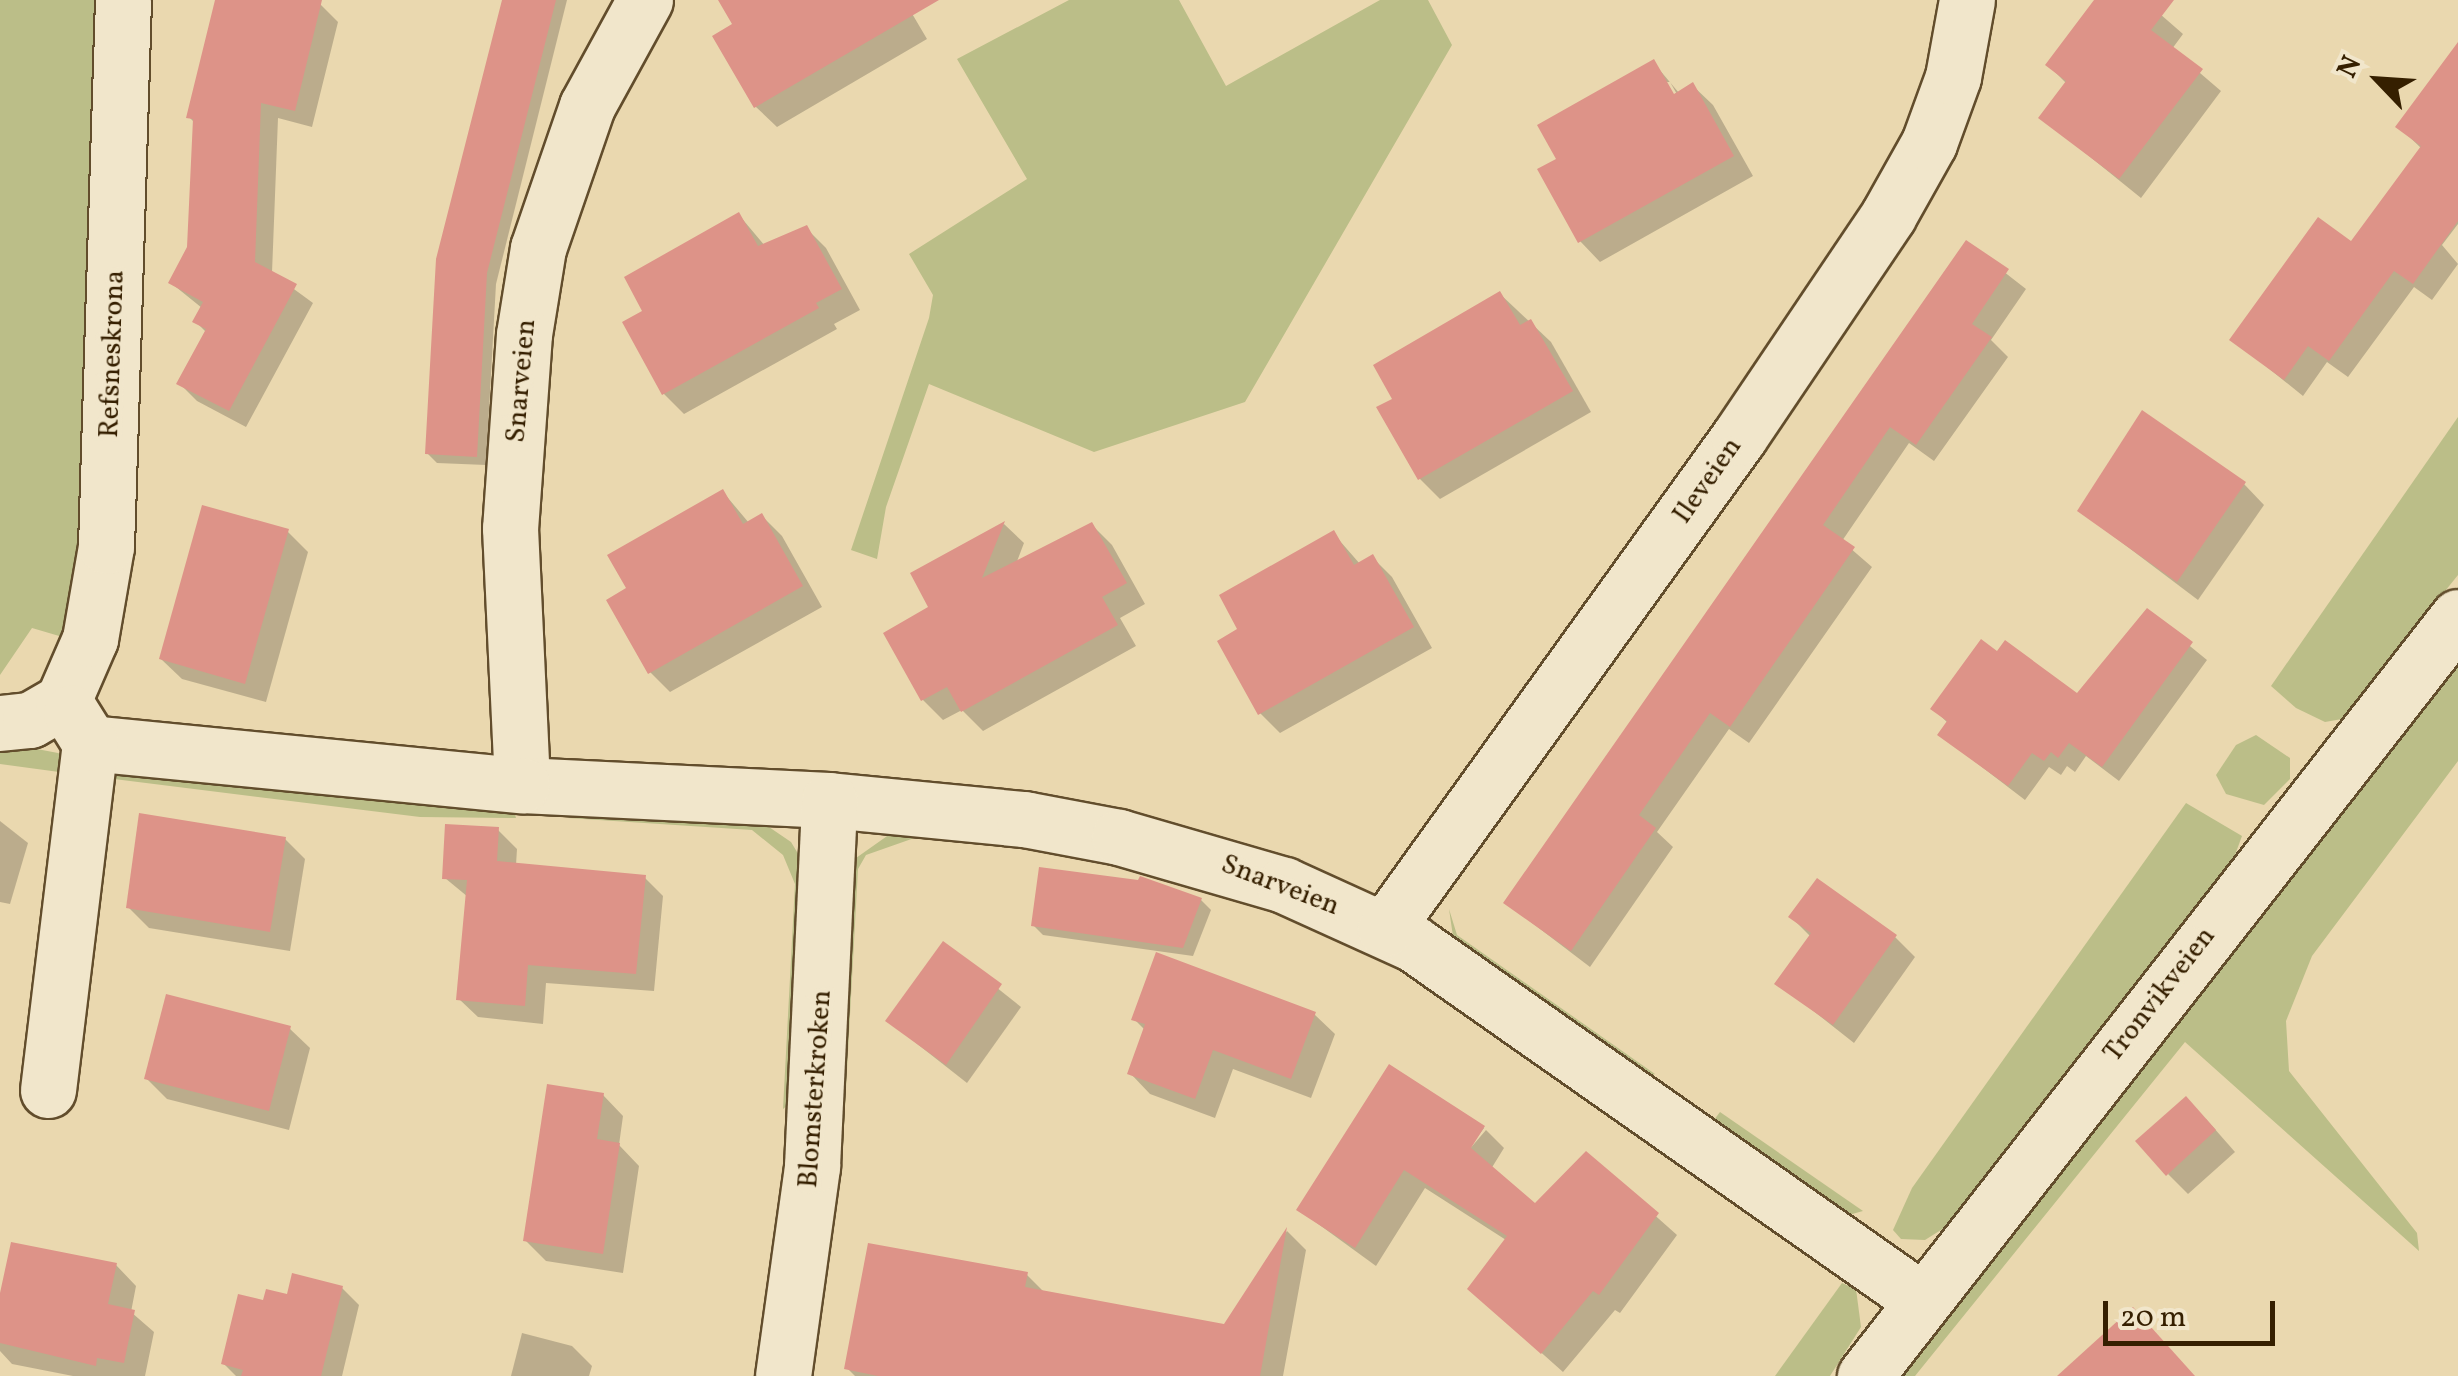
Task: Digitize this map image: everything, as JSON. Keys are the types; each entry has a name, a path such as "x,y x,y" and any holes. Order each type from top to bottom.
{"street":[{"name":"Refsneskrona","path":"48,1090 77,722 106,546 123,0"},
{"name":"Snarveien","path":"522,786 510,528 524,334 538,248 587,106 645,0"},
{"name":"Ileveien","path":"1385,928 1694,502 1888,216 1928,143 1953,77 1966,0"},
{"name":"Tronvikveien","path":"1865,1376 2458,617"},
{"path":"0,723 77,722"},
{"name":"Snarveien","path":"77,722 522,786 829,800 1024,819 1119,836 1284,885 1385,928 1924,1301"},
{"name":"Blomsterkroken","path":"782,1376 812,1166 829,800"}],"green space":[{"path":"0,0 103,0 90,496 66,638 32,628 0,675"},
{"path":"1069,0 1179,0 1226,86 1380,0 1428,0 1452,45 1245,402 1094,452 929,384 886,507 877,559 851,550 929,318 933,295 909,254 1027,179 957,59"},
{"path":"2458,417 2458,575 2342,719 2325,722 2296,708 2271,686"},
{"path":"2458,661 2458,761 2312,956 2286,1021 2289,1071 2417,1233 2419,1251 2185,1042 1915,1376 1896,1376"},
{"path":"2256,735 2290,758 2290,779 2264,805 2226,794 2216,775 2236,745"},
{"path":"0,742 58,753 73,761 74,774 0,764"},
{"path":"102,763 514,811 516,818 420,817 98,777"},
{"path":"2186,803 2242,836 2232,863 1944,1228 1925,1240 1901,1239 1893,1230 1912,1188"},
{"path":"579,812 760,821 791,842 800,857 789,1104 783,1109 795,884 783,855 752,830 568,818"},
{"path":"890,834 920,836 866,855 858,869 842,1162 848,876 856,858"},
{"path":"1449,909 1457,935 1655,1074 1647,1077 1454,943"},
{"path":"1720,1112 1863,1211 1845,1216 1723,1132 1714,1120"},
{"path":"1842,1283 1856,1289 1861,1327 1830,1376 1775,1376"}],"building":[{"path":"215,0 322,0 295,111 261,103 255,262 297,284 229,411 176,384 206,329 192,322 203,302 168,283 187,247 193,119 186,118"},
{"path":"502,0 556,0 487,273 477,457 425,454 436,259"},
{"path":"718,0 939,0 754,108 712,36 732,24"},
{"path":"2094,0 2174,0 2151,30 2203,69 2119,179 2038,118 2066,81 2045,65"},
{"path":"2458,42 2458,221 2413,284 2394,271 2329,361 2308,346 2284,380 2229,340 2318,217 2351,241 2421,146 2395,127"},
{"path":"1654,59 1674,94 1693,82 1734,156 1578,243 1537,169 1556,159 1537,125"},
{"path":"739,212 758,246 807,225 842,289 816,303 819,308 662,395 622,322 642,311 624,277"},
{"path":"1966,240 2009,269 1972,324 1992,337 1916,445 1890,427 1823,525 1855,547 1730,727 1710,713 1639,815 1656,828 1571,951 1503,903"},
{"path":"1500,291 1520,325 1531,319 1573,391 1418,480 1376,407 1392,399 1373,365"},
{"path":"2142,410 2246,482 2177,582 2077,511"},
{"path":"723,489 743,524 762,513 803,586 648,674 606,600 626,588 607,555"},
{"path":"202,505 289,529 245,684 159,659"},
{"path":"1005,521 982,578 1092,522 1127,583 1102,597 1118,625 961,712 947,687 921,701 883,633 928,607 910,573"},
{"path":"1334,530 1354,565 1373,554 1414,627 1258,715 1217,641 1237,629 1219,595"},
{"path":"2147,608 2193,642 2102,767 2069,743 2058,758 2051,752 2044,761 2032,753 2008,786 1937,735 1947,721 1930,709 1981,639 1997,651 2005,640 2077,693"},
{"path":"139,813 286,837 270,932 126,908"},
{"path":"445,824 499,827 497,861 646,875 636,974 528,965 525,1006 456,1000 467,880 442,879"},
{"path":"1039,867 1138,880 1140,876 1202,898 1183,948 1031,926"},
{"path":"1817,878 1897,935 1833,1025 1774,984 1811,933 1788,917"},
{"path":"943,941 1002,984 946,1065 885,1021"},
{"path":"1156,952 1316,1012 1291,1079 1213,1050 1195,1099 1127,1074 1145,1024 1131,1020"},
{"path":"166,994 291,1026 269,1111 144,1079"},
{"path":"1389,1064 1485,1126 1471,1148 1535,1203 1586,1151 1659,1213 1599,1295 1593,1291 1541,1354 1467,1289 1507,1236 1404,1170 1355,1248 1296,1210"},
{"path":"547,1084 604,1093 597,1139 620,1143 603,1254 523,1241"},
{"path":"2186,1096 2216,1130 2166,1176 2135,1141"},
{"path":"1287,1227 1260,1376 878,1376 844,1369 868,1243 1028,1272 1025,1287 1224,1324"},
{"path":"11,1242 117,1263 108,1304 135,1310 124,1363 97,1358 96,1366 0,1343 0,1293"},
{"path":"292,1273 343,1286 321,1376 241,1376 243,1370 221,1364 238,1294 263,1300 266,1289 287,1294"},
{"path":"2133,1307 2195,1376 2057,1376"}]}
